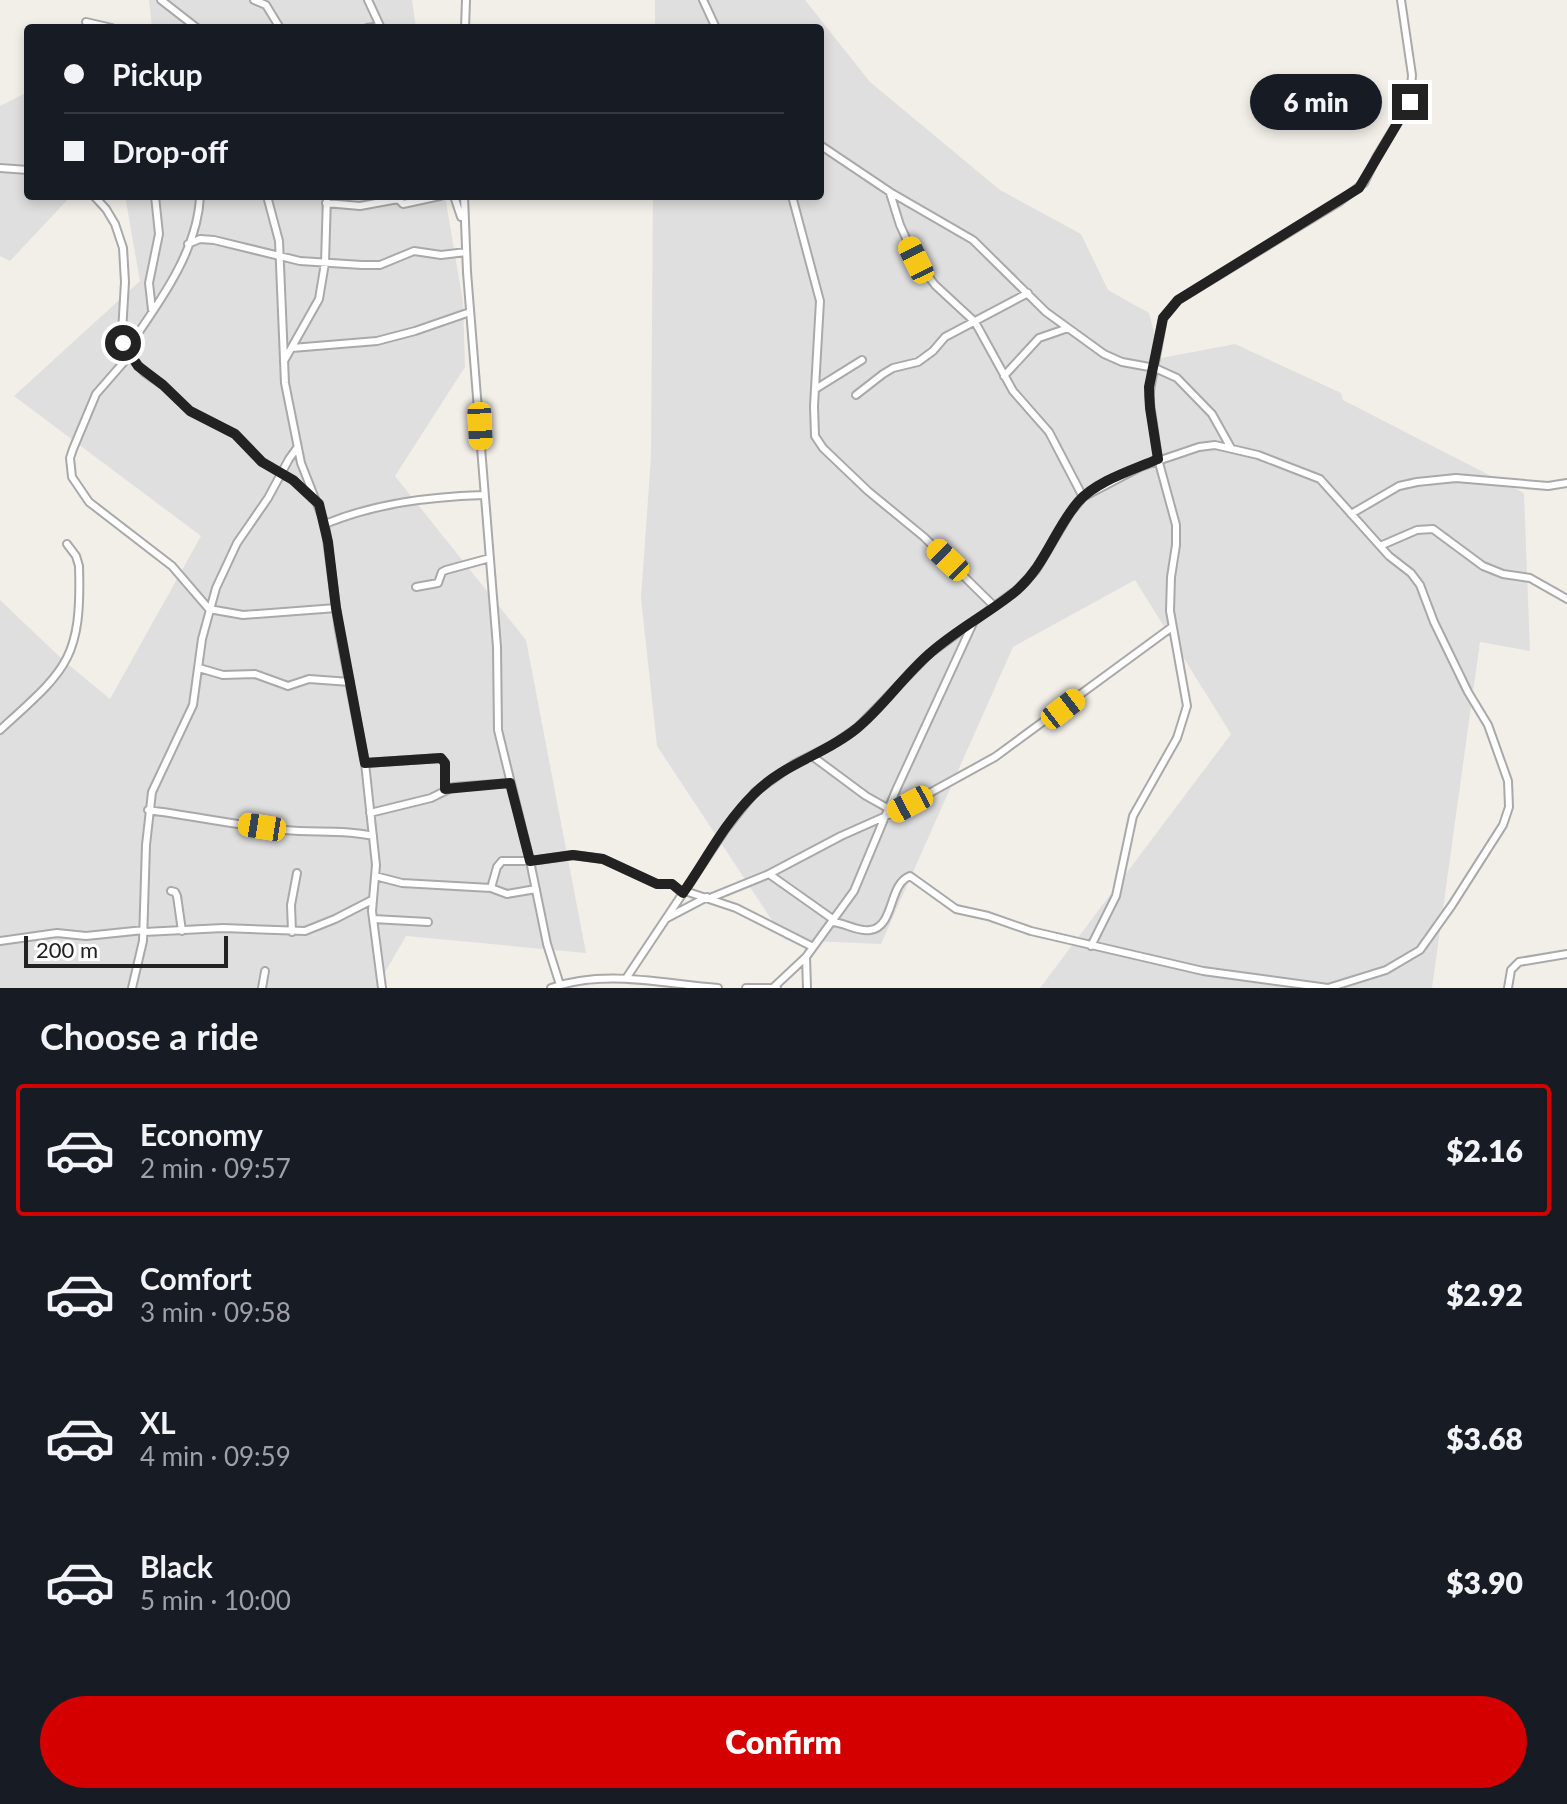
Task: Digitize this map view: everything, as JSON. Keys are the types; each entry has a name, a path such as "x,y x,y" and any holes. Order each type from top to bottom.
{"street":[{"path":"161,0 192,24"},
{"path":"254,0 261,1 271,10 278,24"},
{"path":"368,0 379,24"},
{"path":"465,24 466,0"},
{"path":"703,0 714,24"},
{"path":"1091,946 1116,896 1133,816 1177,738 1185,716 1187,696 1172,627 1171,577 1177,535 1158,459 1149,396 1163,318 1178,300 1339,202 1364,183 1410,102 1412,75 1401,0"},
{"path":"86,22 95,24"},
{"path":"824,148 890,192 973,240 1068,328 1114,359 1155,368 1177,378 1200,399 1220,426 1231,448"},
{"path":"0,168 24,170"},
{"path":"890,192 900,225 916,260 935,285 975,322 1013,391 1049,432 1083,497"},
{"path":"98,200 115,224 123,248 125,282 122,332 129,355 190,411 235,434 262,462 293,480 319,504"},
{"path":"152,310 149,283 159,234 155,200"},
{"path":"199,200 188,244 173,278 131,345 129,355 90,405 70,458 72,477 93,506 127,529 178,572 209,609 243,615 336,608"},
{"path":"268,200 280,256 285,383 301,463 325,524 336,608 365,763 373,836 373,919 382,988"},
{"path":"284,361 316,308 325,263 326,200 360,206 393,200"},
{"path":"400,200 403,204 422,200"},
{"path":"455,200 464,224"},
{"path":"464,200 483,495 497,647 498,730 547,944 560,985"},
{"path":"793,200 820,301 814,431 823,448 868,491 924,537 994,606"},
{"path":"188,244 200,239 214,240 280,256 371,266 387,263 414,251 441,255 466,252"},
{"path":"856,395 893,368 918,362 945,337 1028,293"},
{"path":"292,348 377,341 470,312"},
{"path":"1004,376 1039,338 1068,328"},
{"path":"816,388 862,360"},
{"path":"627,977 751,796 775,776 858,727 929,654 1018,589 1036,570 1083,497 1158,459 1199,447 1215,445 1231,448 1309,473 1331,489 1396,563 1411,573 1420,585 1440,635 1496,743 1508,781 1507,817 1420,950 1386,970 1328,988 1203,971 1091,946 956,909 910,876 900,883 884,920 878,927 868,930 834,921 769,874"},
{"path":"135,987 144,931 148,810 152,792 193,705 209,609 231,554 297,448"},
{"path":"1351,514 1399,486 1417,482 1456,478 1548,486 1567,483"},
{"path":"325,524 364,510 414,499 483,495"},
{"path":"1380,546 1417,530 1433,529 1483,566 1503,574 1530,578 1567,599"},
{"path":"0,730 44,692 72,652 78,631 79,579 78,561 67,544"},
{"path":"416,587 438,583 446,570 490,558"},
{"path":"746,988 776,988 806,957 854,891 976,618"},
{"path":"666,918 769,874 1011,747 1172,627"},
{"path":"199,668 220,675 255,674 288,686 309,679 350,682"},
{"path":"812,756 890,812"},
{"path":"365,763 441,758 445,763 445,789"},
{"path":"370,813 431,798 445,789 510,783"},
{"path":"148,810 275,829 351,832 373,836"},
{"path":"491,888 501,862 573,855 603,859 657,884 672,884 684,892 746,913 813,947"},
{"path":"292,932 291,905 297,873"},
{"path":"375,876 402,883 491,888 507,894 536,889"},
{"path":"171,891 177,896 182,931"},
{"path":"0,941 57,933 86,936 223,928 292,932 322,925 372,900"},
{"path":"373,919 428,922"},
{"path":"1508,988 1511,970 1519,962 1567,954"},
{"path":"806,957 807,988"},
{"path":"262,988 265,971"},
{"path":"551,988 627,977 718,988"}],"shaded area":[{"path":"149,0 412,0 415,24 152,24"},
{"path":"655,0 805,0 870,82 1000,190 1081,234 1108,290 1149,313 1161,358 1235,344 1341,393 1343,400 1524,493 1530,651 1480,642 1432,988 1040,988 1231,734 1135,580 1013,647 881,944 785,940 657,746 641,598 651,457 653,200 824,200 824,24 655,24"},
{"path":"24,94 24,200 67,200 10,261 0,256 0,106"},
{"path":"126,200 446,200 463,302 465,367 395,476 526,640 586,953 406,936 376,988 0,988 0,600 64,661 110,699 201,536 14,396 140,281"}],"route":[{"path":"123,343 138,366 190,411 235,434 262,462 288,476 319,504 332,560 336,608 365,763 441,758 445,763 445,789 510,783 530,861 573,855 603,859 657,884 672,884 683,893 755,792 794,764 844,738 929,654 1018,589 1036,570 1083,497 1158,459 1149,387 1160,328 1167,311 1178,300 1359,188 1410,102"}]}
